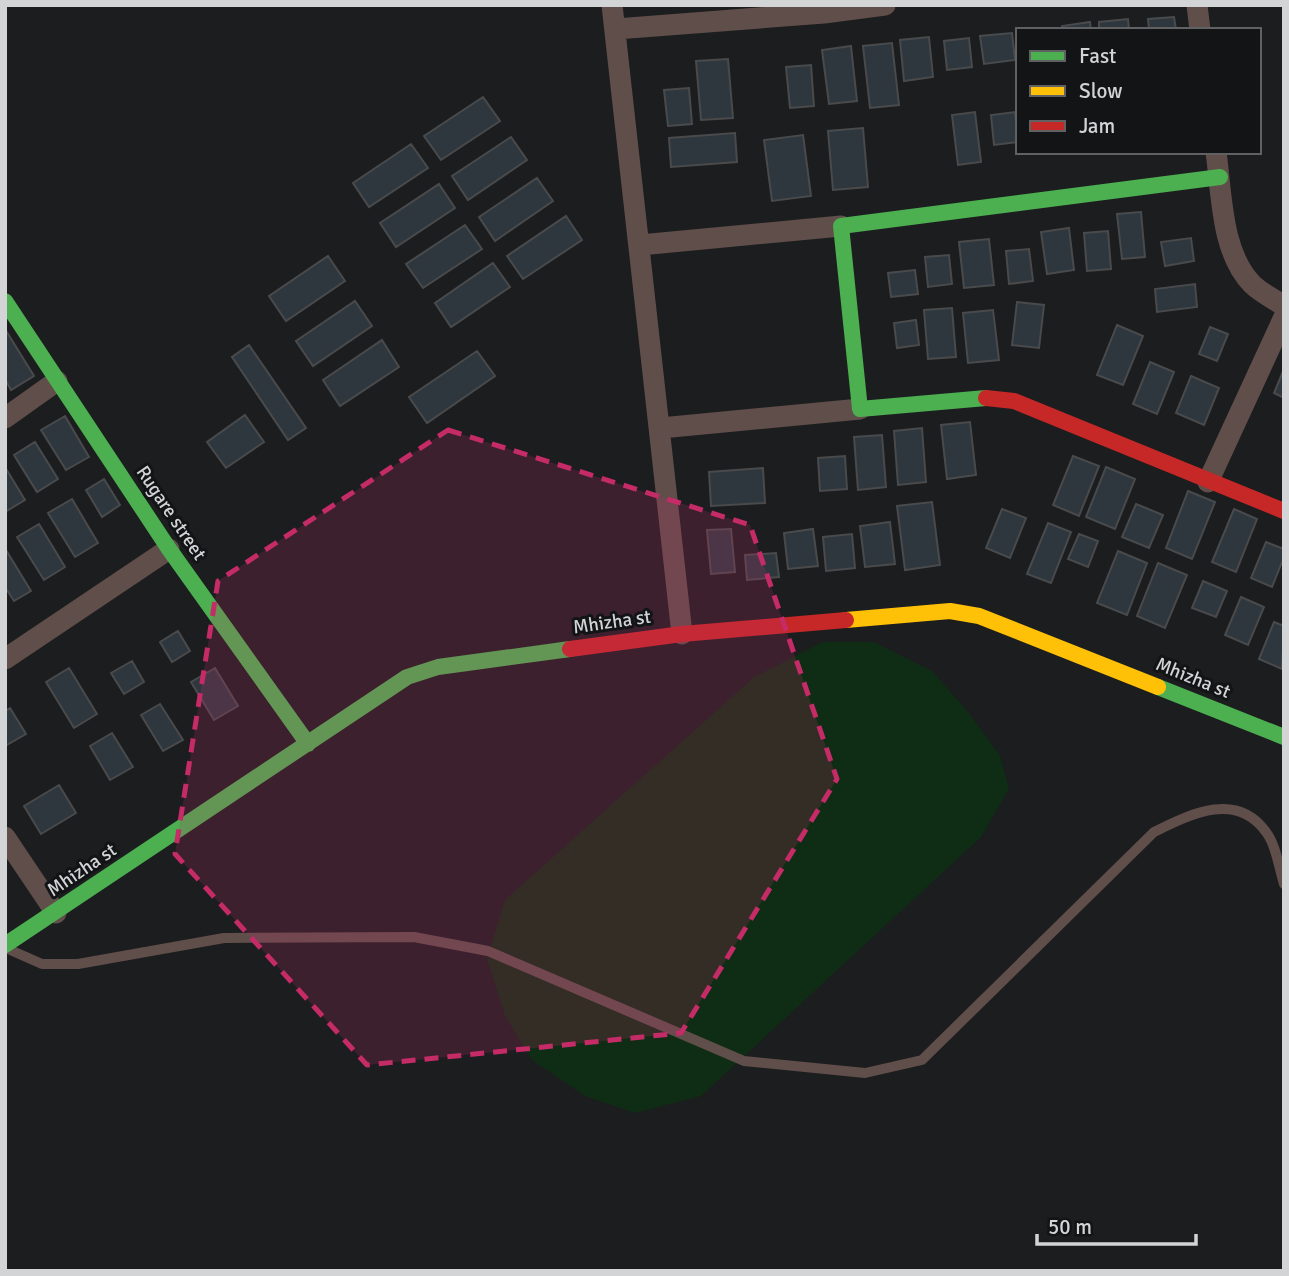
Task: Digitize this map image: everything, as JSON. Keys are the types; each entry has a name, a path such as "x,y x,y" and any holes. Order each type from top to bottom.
{"street":[{"path":"612,5 682,634"},
{"path":"616,30 885,5"},
{"path":"1197,5 1200,28"},
{"path":"1216,154 1230,247 1237,264 1253,285 1284,306"},
{"path":"640,245 841,226 1220,177"},
{"path":"841,226 860,409"},
{"name":"Rugare street","path":"5,302 169,549 308,744"},
{"path":"1208,482 1284,317"},
{"path":"5,418 57,381"},
{"path":"661,428 994,397 1014,401 1284,511"},
{"path":"5,659 169,549"},
{"name":"Mhizha st","path":"5,947 407,677 438,667 682,634 938,611 965,612 1284,737"},
{"path":"5,837 56,913"}],"lane":[{"path":"5,947 42,964 78,964 224,938 414,937 488,951 744,1061 865,1073 922,1060 1153,832 1195,812 1226,808 1244,814 1266,832 1284,884"}],"highlighted area":[{"path":"448,430 750,525 837,779 681,1033 367,1065 175,854 218,581"}],"green space":[{"path":"823,642 874,642 932,671 968,712 1000,756 1009,789 981,837 701,1096 635,1113 585,1096 532,1060 505,1016 487,959 505,900 754,677"}],"building":[{"path":"1174,17 1176,28 1149,28 1148,19"},
{"path":"1128,19 1129,28 1099,28 1099,22"},
{"path":"1090,22 1091,28 1062,28"},
{"path":"1012,33 1015,60 984,64 980,36"},
{"path":"929,37 933,77 904,81 900,40"},
{"path":"969,38 972,67 947,70 944,41"},
{"path":"892,43 899,105 870,108 863,46"},
{"path":"851,46 857,101 829,104 822,50"},
{"path":"728,59 733,118 701,120 696,61"},
{"path":"811,65 814,106 790,108 786,67"},
{"path":"689,88 692,124 668,126 664,90"},
{"path":"483,97 500,121 441,160 424,136"},
{"path":"975,112 981,162 958,165 952,115"},
{"path":"1015,112 1016,142 994,145 991,115"},
{"path":"863,128 868,187 833,190 828,131"},
{"path":"735,133 737,162 671,167 669,138"},
{"path":"803,135 811,196 772,201 764,140"},
{"path":"511,137 527,160 468,200 452,176"},
{"path":"411,144 428,168 369,207 353,183"},
{"path":"537,178 553,201 495,241 479,217"},
{"path":"439,184 455,208 396,247 380,223"},
{"path":"1141,212 1145,257 1122,259 1117,214"},
{"path":"566,216 582,240 523,279 507,256"},
{"path":"465,225 482,249 423,288 406,264"},
{"path":"1069,228 1074,270 1047,274 1041,232"},
{"path":"1108,231 1111,269 1087,271 1084,233"},
{"path":"1191,238 1194,261 1165,266 1161,242"},
{"path":"989,239 994,285 964,288 959,242"},
{"path":"1029,249 1033,281 1009,284 1006,251"},
{"path":"949,255 952,284 928,287 925,257"},
{"path":"328,256 345,281 286,321 269,296"},
{"path":"493,263 510,287 451,327 435,303"},
{"path":"915,270 918,294 891,297 888,273"},
{"path":"1195,284 1197,307 1157,312 1155,289"},
{"path":"355,301 372,326 313,366 296,341"},
{"path":"1017,302 1044,305 1039,348 1012,345"},
{"path":"952,308 956,357 928,359 924,310"},
{"path":"993,310 999,360 968,363 963,313"},
{"path":"916,320 919,345 897,348 894,323"},
{"path":"1117,325 1143,336 1123,385 1097,375"},
{"path":"1210,327 1228,334 1217,361 1199,354"},
{"path":"5,329 34,376 11,390 5,379"},
{"path":"382,340 399,367 340,406 323,380"},
{"path":"249,345 306,428 288,440 232,357"},
{"path":"477,351 495,376 427,423 409,397"},
{"path":"1150,362 1174,372 1157,414 1133,404"},
{"path":"1284,369 1284,398 1274,393"},
{"path":"1191,376 1219,388 1204,425 1176,413"},
{"path":"245,415 264,442 226,468 207,442"},
{"path":"65,416 89,457 66,470 41,430"},
{"path":"970,422 976,475 947,479 941,425"},
{"path":"922,428 926,482 898,485 894,431"},
{"path":"882,435 886,487 858,490 854,437"},
{"path":"35,442 58,479 37,492 14,455"},
{"path":"845,456 847,489 820,491 818,458"},
{"path":"1073,456 1099,466 1079,516 1053,505"},
{"path":"5,467 25,500 5,512"},
{"path":"1106,467 1135,479 1115,529 1086,517"},
{"path":"763,468 765,503 711,506 709,472"},
{"path":"104,479 120,505 102,517 86,490"},
{"path":"1188,491 1215,502 1192,559 1166,548"},
{"path":"72,499 98,543 75,557 48,513"},
{"path":"932,502 940,565 905,570 897,506"},
{"path":"1136,504 1163,515 1149,548 1122,537"},
{"path":"1002,509 1026,518 1010,558 986,548"},
{"path":"1234,509 1257,519 1236,572 1212,562"},
{"path":"890,522 895,564 865,567 860,526"},
{"path":"1048,523 1071,532 1051,583 1027,574"},
{"path":"39,524 65,567 44,580 17,537"},
{"path":"731,529 735,572 711,574 707,530"},
{"path":"813,529 818,566 788,569 784,533"},
{"path":"852,534 855,568 826,571 823,537"},
{"path":"1079,534 1098,541 1088,567 1068,559"},
{"path":"1266,542 1284,549 1284,557 1272,587 1251,578"},
{"path":"6,550 31,591 14,601 5,587"},
{"path":"1118,551 1147,563 1127,615 1097,603"},
{"path":"776,553 779,577 747,580 745,555"},
{"path":"1158,563 1187,575 1165,628 1137,616"},
{"path":"1203,581 1227,591 1216,617 1192,608"},
{"path":"1241,597 1264,607 1248,645 1225,635"},
{"path":"1274,622 1284,626 1282,669 1259,659"},
{"path":"178,631 190,651 172,662 160,642"},
{"path":"132,661 144,682 124,694 111,673"},
{"path":"69,668 97,714 74,728 46,682"},
{"path":"215,668 238,706 214,720 191,682"},
{"path":"160,704 183,740 163,751 141,715"},
{"path":"10,708 26,734 5,746 5,711"},
{"path":"112,733 133,767 110,780 90,746"},
{"path":"59,785 76,813 41,834 24,806"}],"traffic: fast":[{"path":"986,398 860,409 841,226 1220,177"},
{"path":"5,301 169,549 308,744"},
{"path":"5,945 407,677 438,667 570,649"},
{"path":"1158,687 1284,737"}],"traffic: slow":[{"path":"846,620 950,611 979,616 1158,687"}],"traffic: jam":[{"path":"986,398 1014,401 1284,511"},
{"path":"570,649 682,634 846,620"}]}
